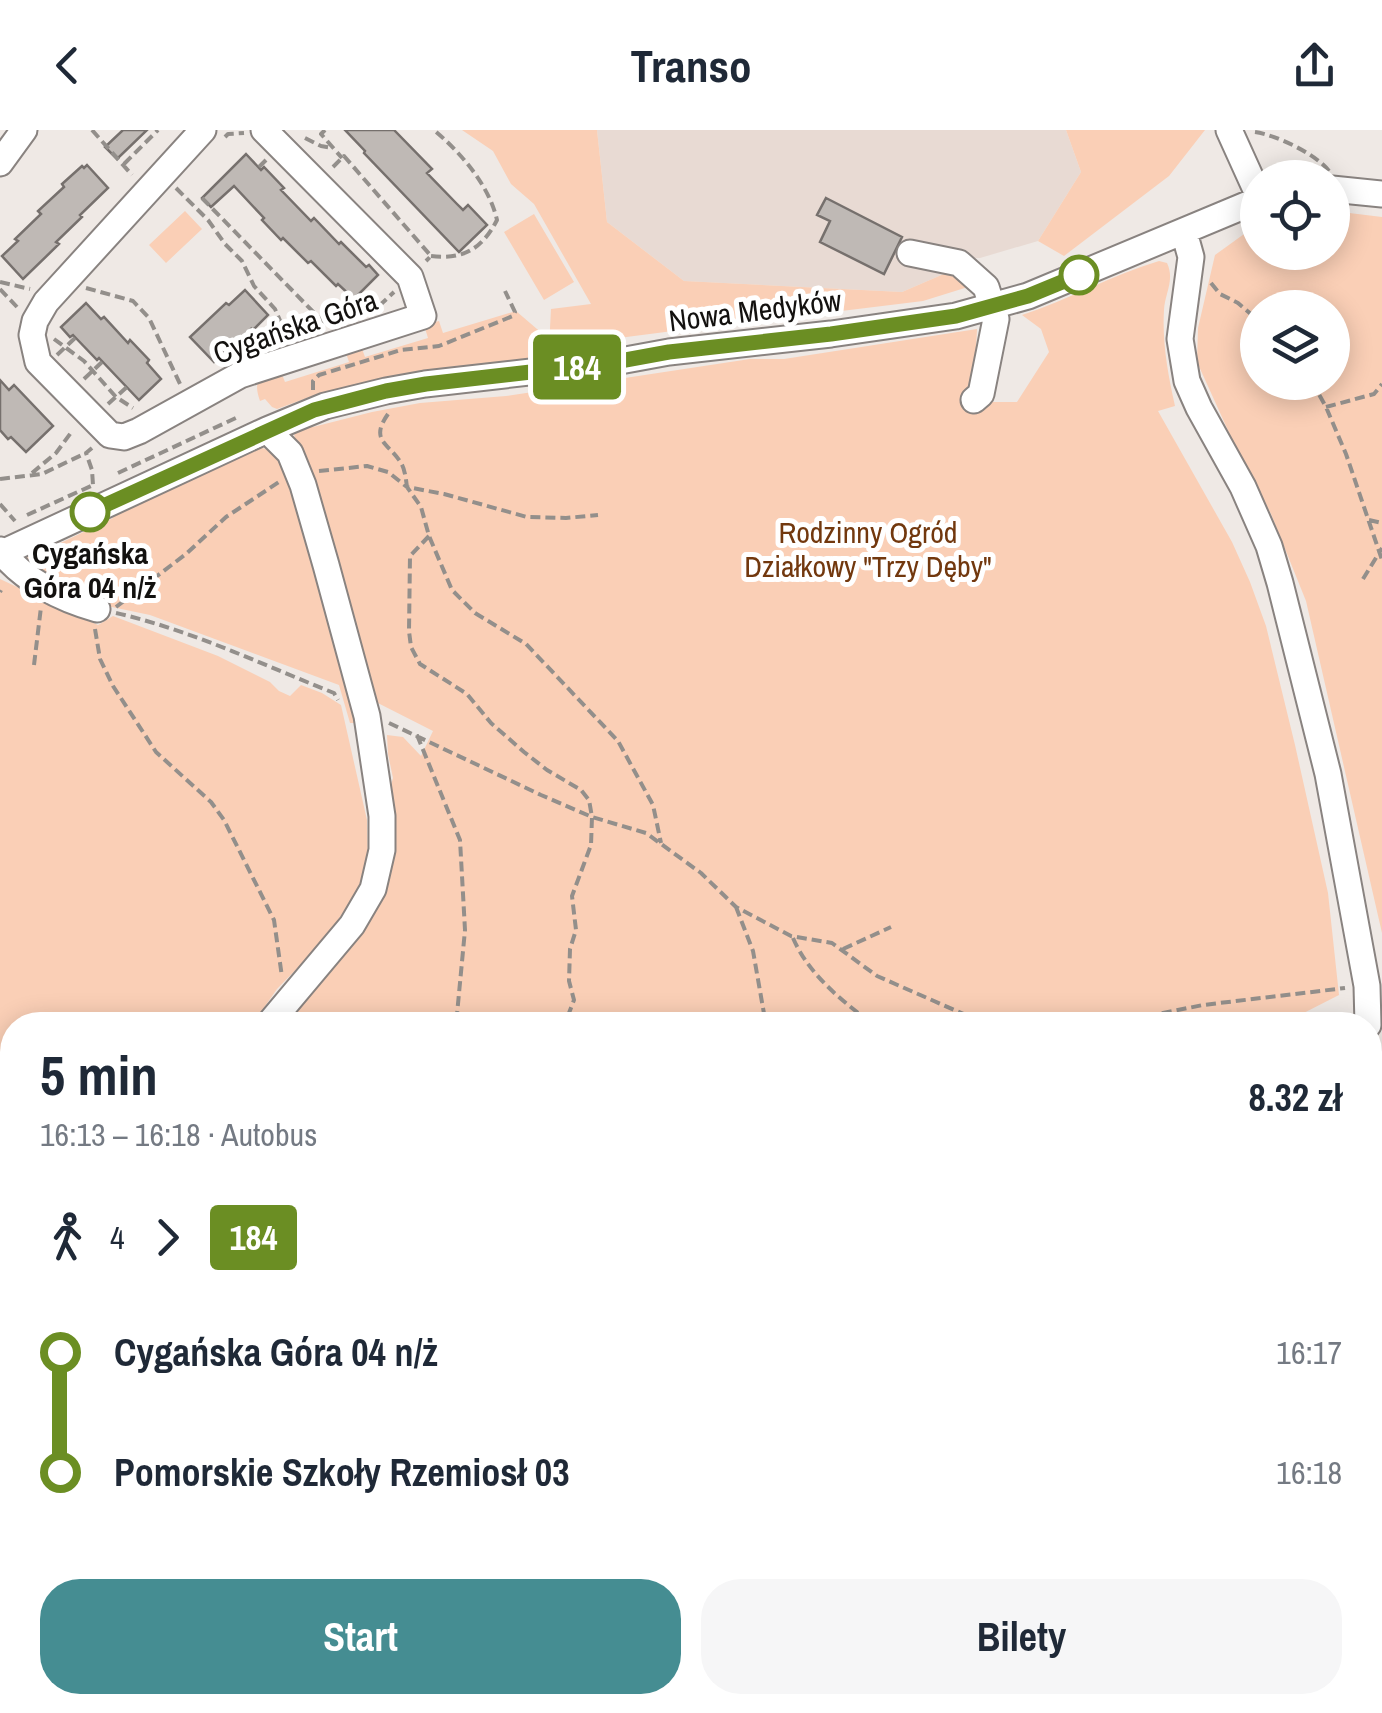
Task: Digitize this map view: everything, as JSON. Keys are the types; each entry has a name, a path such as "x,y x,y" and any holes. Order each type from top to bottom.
{"street":[{"path":"0,163 24,130"},
{"path":"1229,130 1242,160"},
{"name":"Cygańska Góra","path":"34,327 32,336 38,362 103,429 110,435 124,437 240,375 423,316 410,277 317,183 256,131"},
{"path":"34,327 46,302 154,183 210,138"},
{"path":"1350,186 1382,194"},
{"name":"Nowa Medyków","path":"267,430 325,406 406,388 956,316 1028,296 1240,206"},
{"path":"1184,232 1191,257 1180,339 1187,381 1269,546 1328,774 1367,986 1368,1012"},
{"path":"910,252 959,263 986,287 996,319 981,394 974,400"},
{"path":"97,609 58,595 12,565 1,552 267,430 290,454 326,565 367,716 382,816 382,850 373,889 352,926 279,1012"}],"path":[{"path":"92,130 124,164 208,220 275,310 289,347"},
{"path":"124,164 158,130"},
{"path":"369,315 431,256 460,256 488,235 496,220 494,206 470,168 434,130"},
{"path":"1245,130 1286,141 1319,160"},
{"path":"210,138 256,131"},
{"path":"321,132 431,256"},
{"path":"298,134 333,148"},
{"path":"317,183 342,158"},
{"path":"202,198 334,334"},
{"path":"1189,270 1198,271 1220,294 1240,304"},
{"path":"0,282 133,300 149,318 184,393"},
{"path":"312,399 319,375 401,350 439,346 513,316 515,312 506,291"},
{"path":"34,327 66,347 116,397 136,410"},
{"path":"257,330 276,351"},
{"path":"76,387 102,362"},
{"path":"1326,407 1374,394 1382,384"},
{"path":"100,411 127,387"},
{"path":"1322,400 1346,454 1382,560"},
{"path":"392,405 380,432 386,448 402,464 407,487"},
{"path":"109,477 240,416"},
{"path":"29,476 56,454 74,426"},
{"path":"0,479 50,471 86,454"},
{"path":"334,693 182,634 111,612 186,554 226,517 298,470 316,472 367,466 388,472 407,487 421,508 452,590 474,613 526,644 618,741 653,805 661,843"},
{"path":"0,504 16,521 92,485 92,470"},
{"path":"407,487 527,517 598,516"},
{"path":"1369,520 1382,523"},
{"path":"429,536 410,556 411,648 420,664 466,694 547,770 581,790 589,800 591,845 572,896 576,930 570,949 569,981 574,1000 570,1012"},
{"path":"1362,579 1381,550"},
{"path":"34,666 43,599"},
{"path":"97,609 94,627 100,659 113,686 156,752 218,811 274,920 282,984 276,1012"},
{"path":"367,716 418,735 541,795 646,833 701,874 736,907 792,936 832,943 877,976 959,1012"},
{"path":"418,735 460,840 465,930 457,1012"},
{"path":"736,907 753,952 764,1012"},
{"path":"843,949 890,927"},
{"path":"792,936 813,971 857,1012"},
{"path":"1165,1012 1203,1004 1367,986"}],"shaded area":[{"path":"597,130 1066,130 1081,172 1038,241 980,258 963,258 953,270 902,292 684,281 607,222"}],"green space":[{"path":"462,130 597,130 607,222 684,281 902,292 953,270 968,287 923,301 817,314 812,304 778,305 774,318 549,347 551,309 591,304 534,204 511,184 493,151"},
{"path":"1066,130 1205,130 1169,176 1064,256 1038,241 1081,172"},
{"path":"185,211 202,229 166,263 149,245"},
{"path":"1350,213 1382,217 1382,933 1306,601 1271,514 1197,362 1198,328 1215,255 1240,237 1240,270 1350,270"},
{"path":"534,214 574,282 544,300 504,232"},
{"name":"Rodzinny Ogród Działkowy \"Trzy Dęby\"","path":"1159,261 1167,263 1170,275 1164,334 1175,406 1158,411 1232,542 1266,626 1328,893 1339,995 1306,1012 297,1012 341,956 393,778 387,735 403,737 421,756 433,731 368,698 294,431 310,424 313,427 420,403 506,396 977,329 975,371 983,402 1017,402 1049,352 1041,329 1022,315"},
{"path":"516,311 544,335 548,361 317,399 315,395 277,409 265,399 260,401 258,383 268,376 281,372 285,382 349,362 345,350 361,346 365,357 428,338 424,325 439,321 443,333"},
{"path":"258,447 274,451 295,486 357,723 350,723 339,685 150,615 60,592 28,563 27,556 48,544 50,548 113,518 112,514"},
{"path":"0,579 98,625 113,616 218,656 290,696 301,685 341,705 367,820 368,857 358,891 322,943 277,989 261,1012 0,1012"}],"building":[{"path":"123,130 147,130 117,159 105,147"},
{"path":"345,130 394,130 432,169 427,173 457,204 463,210 468,205 487,225 459,252"},
{"path":"246,154 261,170 264,167 311,221 314,218 378,275 354,299 281,240 234,186 211,207 202,198"},
{"path":"87,165 108,188 23,279 2,256 41,214 38,211 64,187 62,184"},
{"path":"826,198 902,237 884,274 820,242 830,221 817,215"},
{"path":"245,290 268,315 227,355 224,352 214,362 190,337"},
{"path":"86,303 128,343 130,340 161,379 139,400 99,358 61,327"},
{"path":"0,380 9,390 14,385 53,426 26,452 0,430"}],"bus line":[{"name":"184","path":"90,512 314,410 386,391 956,316 1028,296 1079,275"}],"place":[{"name":"Cygańska Góra 04 n/ż","path":"90,512"}]}
